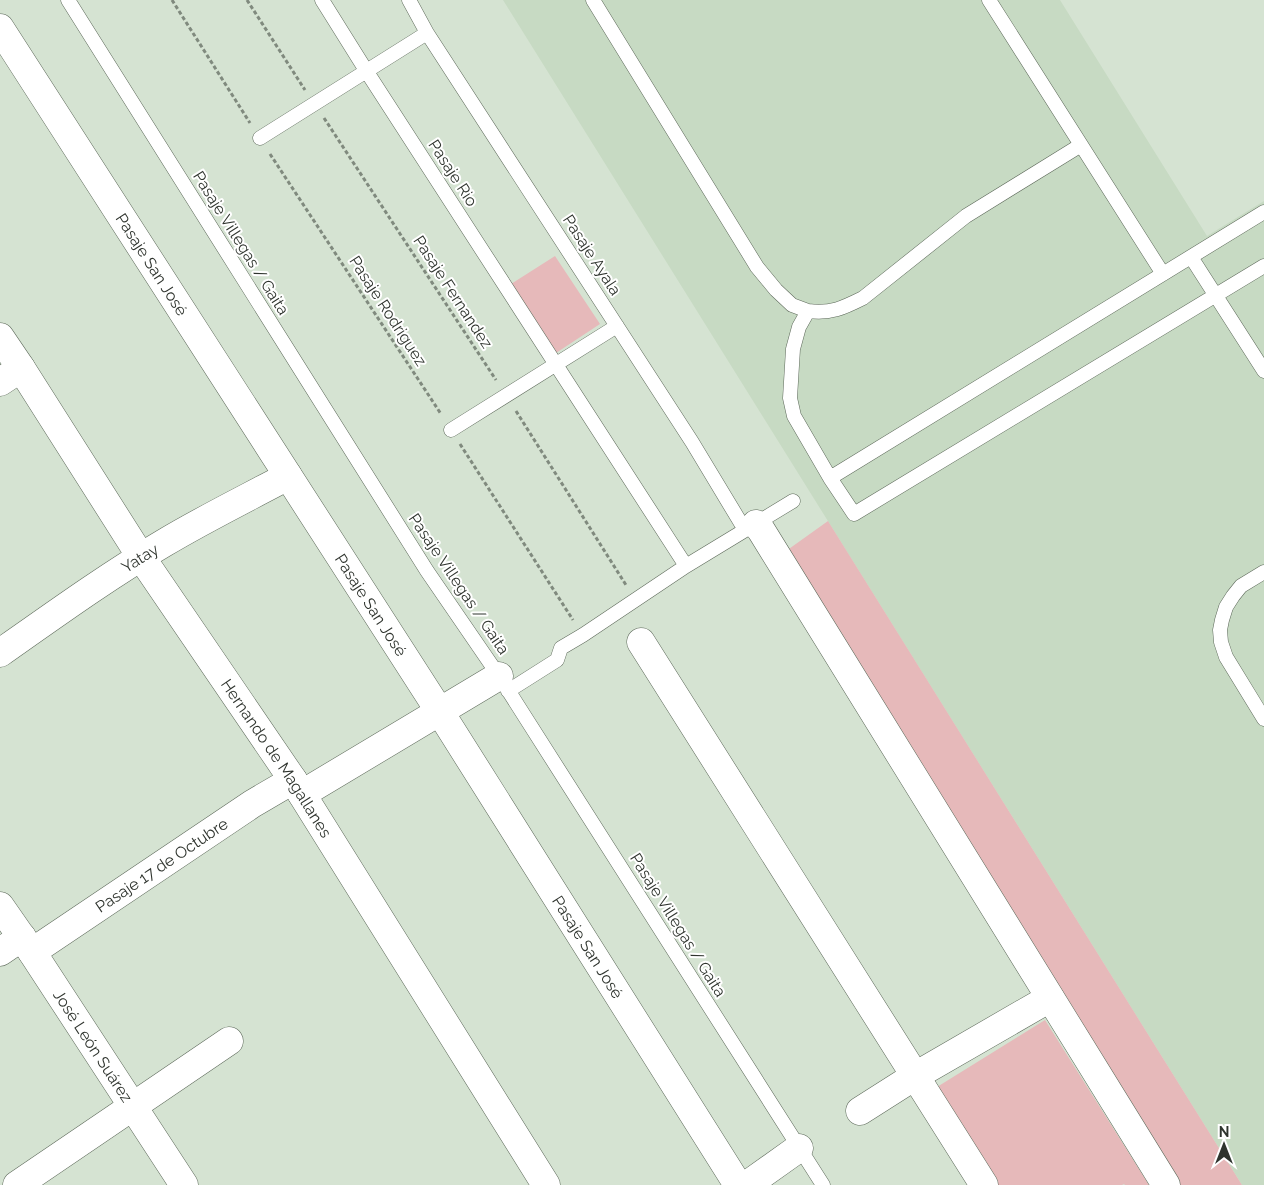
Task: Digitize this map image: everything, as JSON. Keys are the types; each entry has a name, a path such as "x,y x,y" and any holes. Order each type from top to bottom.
{"street":[{"name":"Pasaje San José","path":"0,28 440,712 738,1185"},
{"name":"Hernando de Magallanes","path":"0,337 11,375 141,557 297,787 546,1185"},
{"name":"Yatay","path":"0,653 119,571 165,542 288,476"},
{"path":"750,527 766,537 1166,1185"},
{"path":"641,642 984,1185"},
{"name":"Pasaje 17 de Octubre","path":"18,947 252,804 297,787 440,712 503,684"},
{"name":"José León Suárez","path":"0,906 18,947 184,1185"},
{"path":"860,1111 915,1076 1050,998"},
{"path":"16,1185 229,1041"},
{"path":"747,1185 799,1148"}],"lane":[{"name":"Pasaje Villegas / Gaita","path":"68,0 427,571 503,684 823,1185"},
{"name":"Pasaje Rio","path":"322,0 686,566"},
{"name":"Pasaje Ayala","path":"409,0 427,33 692,442 750,527"},
{"path":"593,0 757,267 776,290 792,305 808,311 823,313 846,307 862,298 966,216 1081,145"},
{"path":"989,0 1163,274"},
{"path":"260,138 427,33"},
{"path":"830,478 1264,212"},
{"path":"1191,257 1264,370"},
{"path":"808,311 799,327 793,349 790,398 794,416 830,478 854,514 1264,266"},
{"path":"451,430 617,326"},
{"path":"503,684 557,660 561,648 686,566 793,501"},
{"path":"1264,572 1241,586 1233,596 1226,607 1220,630 1221,642 1226,657 1264,719"}],"path":[{"name":"Pasaje Rodriguez","path":"172,0 583,635"},
{"name":"Pasaje Fernandez","path":"247,0 506,396 636,600"}],"shaded area":[{"path":"503,0 1060,0 1207,236 1264,201 1264,1185 1242,1185"},
{"path":"555,256 600,324 556,353 511,284"},
{"path":"828,521 1242,1185 1179,1185 786,551"},
{"path":"1045,1020 1149,1185 998,1185 937,1087"}]}
